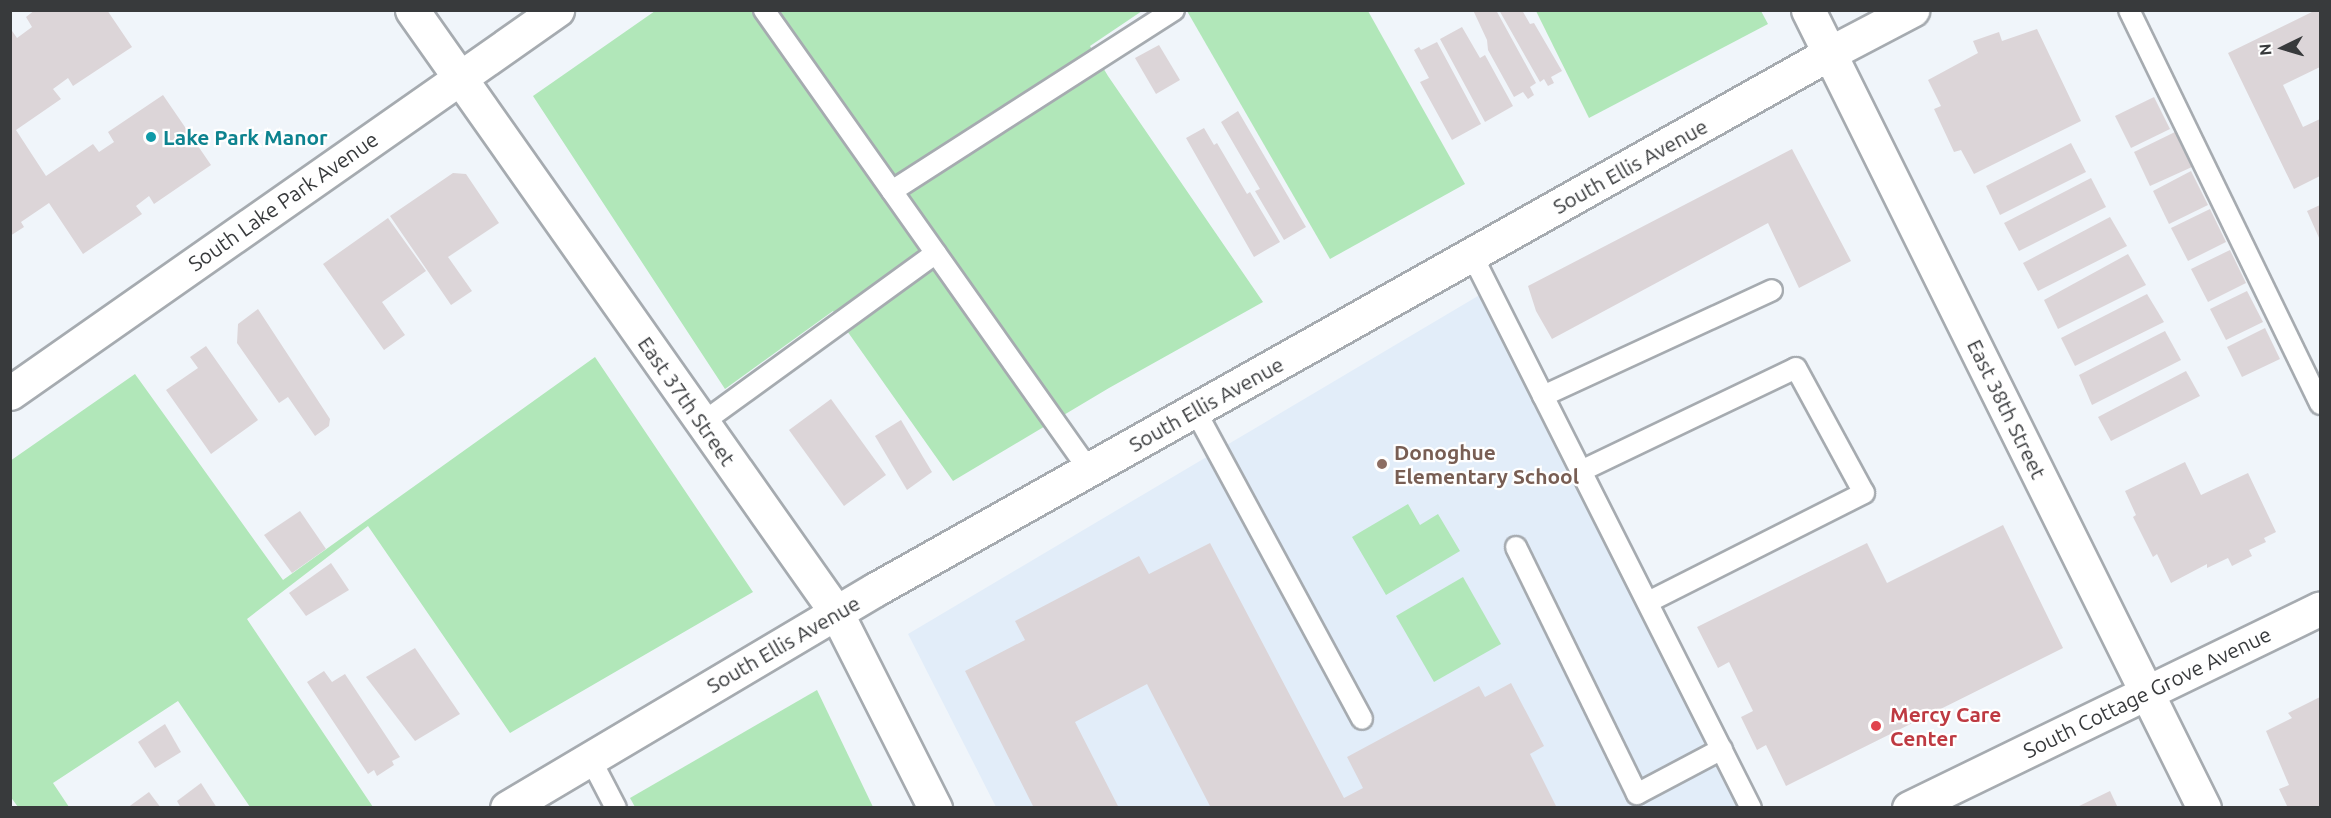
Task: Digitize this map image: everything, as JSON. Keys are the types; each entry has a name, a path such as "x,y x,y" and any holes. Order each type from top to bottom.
{"street":[{"name":"East 37th Street","path":"412,10 836,612 935,807"},
{"name":"South Lake Park Avenue","path":"10,393 557,10"},
{"name":"East 38th Street","path":"1808,10 2204,807"},
{"name":"South Ellis Avenue","path":"507,807 836,612 1830,53 1912,10"},
{"name":"South Cottage Grove Avenue","path":"1909,807 2320,608"}],"lane":[{"path":"764,10 1089,470"},
{"path":"892,191 1174,10"},
{"path":"2129,10 2320,404"},
{"path":"702,423 936,253"},
{"path":"1472,255 1751,807"},
{"path":"1543,396 1772,290"},
{"path":"1581,471 1796,368 1864,493 1648,602"},
{"path":"1195,411 1362,719"},
{"path":"1516,548 1637,794 1722,749"},
{"path":"590,758 616,807"}],"shaded area":[{"name":"Donoghue Elementary School","path":"1483,293 1741,807 996,807 908,634"}],"green space":[{"path":"655,11 1142,11 1090,46 1108,76 1263,302 1109,388 953,481 833,311 725,389 533,96"},
{"path":"1187,11 1368,11 1465,184 1330,259"},
{"path":"1536,11 1761,11 1768,24 1589,118"},
{"path":"595,357 753,592 510,733 368,526 247,619 373,807 250,807 178,701 53,783 69,807 18,807 10,796 10,461 135,374 283,580"},
{"path":"1408,504 1420,525 1438,514 1460,551 1386,595 1352,537"},
{"path":"1463,577 1501,644 1434,682 1396,616"},
{"path":"817,690 873,807 635,807 630,798"}],"building":[{"name":"Lake Park Manor","path":"35,10 107,10 132,47 73,86 68,78 53,89 61,99 16,130 46,176 93,144 99,152 114,142 108,132 163,95 211,165 154,204 149,196 136,206 142,214 83,254 49,203 21,222 24,227 10,236 10,28 17,38 32,27 26,17"},
{"path":"1473,10 1496,10 1536,83 1530,87 1534,95 1528,99 1523,92 1514,97 1488,50 1487,40"},
{"path":"1499,10 1522,10 1530,24 1534,23 1562,71 1551,77 1554,83 1548,86 1544,79 1540,82"},
{"path":"2320,10 2320,67 2283,85 2303,127 2320,119 2320,176 2294,189 2228,53"},
{"path":"1462,27 1480,58 1485,55 1513,106 1485,122 1440,39"},
{"path":"2037,29 2081,121 1974,174 1961,150 1954,152 1934,109 1941,106 1928,80 1978,53 1973,41 1999,32 2002,41"},
{"path":"1437,42 1481,124 1452,140 1420,82 1429,78 1414,50 1419,47 1421,50"},
{"path":"1159,45 1180,80 1156,94 1135,58"},
{"path":"2154,97 2170,129 2131,148 2115,116"},
{"path":"1238,111 1306,227 1284,240 1255,191 1260,189 1221,122"},
{"path":"1204,128 1214,145 1217,143 1247,194 1250,192 1280,242 1254,257 1186,138"},
{"path":"2175,132 2192,167 2150,186 2134,152"},
{"path":"2071,143 2086,172 2000,215 1986,186"},
{"path":"1792,149 1851,261 1799,288 1768,223 1552,339 1536,311 1528,286"},
{"path":"2191,171 2208,205 2169,224 2153,191"},
{"path":"453,173 466,174 499,223 448,257 472,291 451,305 390,216"},
{"path":"2091,178 2106,207 2019,251 2004,223"},
{"path":"2320,205 2320,240 2307,211"},
{"path":"2210,209 2226,242 2188,261 2171,228"},
{"path":"2110,217 2127,246 2038,291 2023,263"},
{"path":"388,218 426,271 382,302 405,335 384,350 323,264"},
{"path":"2230,250 2246,283 2208,302 2191,269"},
{"path":"2128,254 2146,285 2058,329 2044,300"},
{"path":"2247,291 2263,322 2226,340 2210,309"},
{"path":"2147,294 2164,322 2075,366 2061,338"},
{"path":"258,309 330,419 329,426 315,436 288,397 279,403 237,343 238,324"},
{"path":"2265,328 2280,359 2242,377 2227,347"},
{"path":"2165,331 2181,360 2092,405 2079,375"},
{"path":"206,346 258,420 211,454 166,390 198,368 190,357"},
{"path":"2186,371 2200,396 2111,441 2098,417"},
{"path":"831,399 886,475 844,506 789,430"},
{"path":"901,420 932,472 907,490 875,436"},
{"path":"2185,462 2201,495 2248,473 2276,532 2264,538 2266,542 2249,550 2252,556 2232,566 2228,558 2207,568 2207,564 2171,583 2157,554 2153,557 2133,517 2136,515 2125,491"},
{"path":"300,511 326,549 292,573 264,535"},
{"path":"2003,525 2063,648 1786,786 1766,745 1757,750 1741,717 1753,711 1729,662 1718,668 1697,627 1867,543 1887,583"},
{"path":"1210,543 1344,798 1363,788 1347,757 1479,686 1485,697 1511,683 1544,746 1530,754 1557,808 1211,808 1147,684 1075,722 1119,808 1034,808 965,671 1025,640 1015,621 1139,556 1149,574"},
{"path":"331,563 349,590 306,616 289,593"},
{"path":"415,648 460,714 415,741 366,677"},
{"path":"324,671 332,682 345,674 400,757 392,761 394,765 377,776 374,770 368,774 307,682"},
{"path":"2320,697 2320,808 2288,808 2279,789 2289,785 2266,731 2292,718 2288,713"},
{"path":"165,724 181,752 155,768 138,742"},
{"path":"201,783 217,808 181,808 177,801"},
{"path":"2110,791 2118,808 2075,808"},
{"path":"149,792 161,808 127,808"}],"place":[{"name":"Lake Park Manor","path":"151,137"},
{"name":"Donoghue Elementary School","path":"1382,464"},
{"name":"Mercy Care Center","path":"1876,726"}]}
